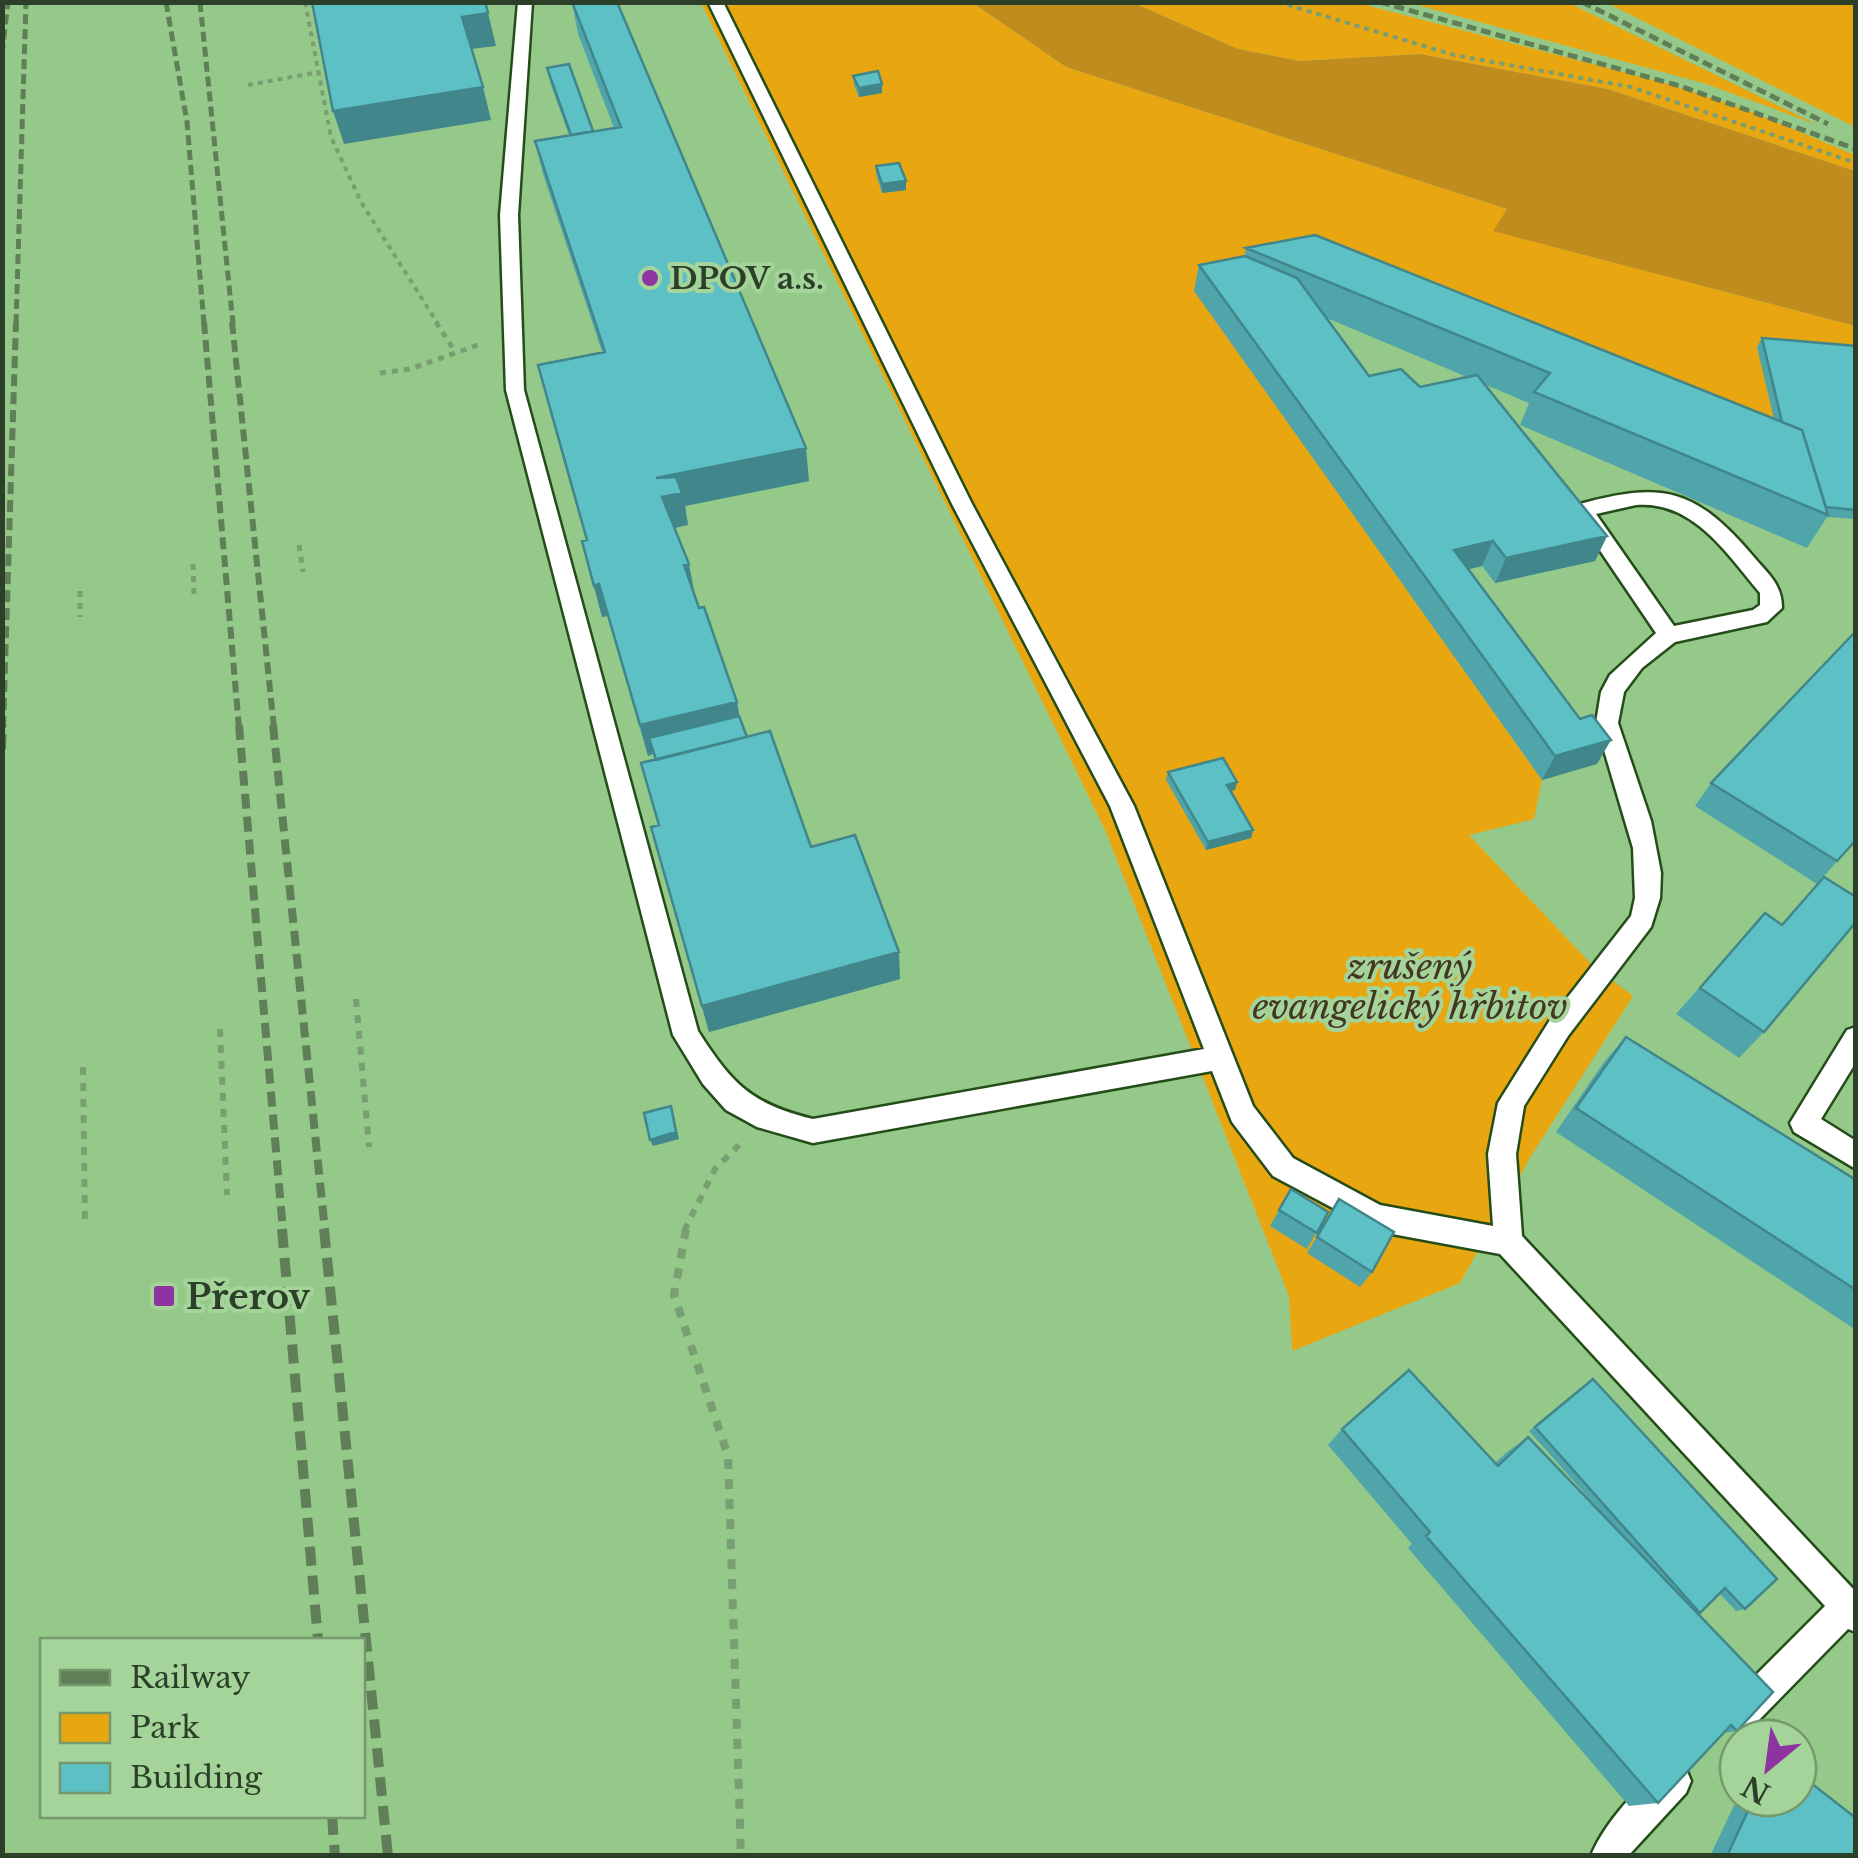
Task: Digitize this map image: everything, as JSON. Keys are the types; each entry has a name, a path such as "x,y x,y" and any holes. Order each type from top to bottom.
{"lane":[{"path":"524,2 508,215 514,390 686,1036 724,1095 766,1121 813,1131 1222,1058"},
{"path":"714,2 953,487 1122,806 1242,1113 1283,1168 1376,1218 1508,1242 1851,1612 1710,1745 1619,1837 1608,1856"},
{"path":"1508,1242 1502,1154 1512,1103 1560,1028 1642,920 1650,899 1650,870 1607,723 1608,698 1618,676 1670,635 1758,617 1772,608 1770,591 1702,515 1673,500 1643,497 1577,504 1670,635"},
{"path":"1856,1038 1804,1122 1856,1156"}],"path":[{"path":"306,2 330,137 362,202 454,350"},
{"path":"1278,2 1454,55 1631,87 1856,162"},
{"path":"248,84 319,72"},
{"path":"380,373 410,369 454,350 512,341"},
{"path":"299,545 303,572"},
{"path":"192,564 194,594"},
{"path":"80,592 80,617"},
{"path":"356,999 368,1147"},
{"path":"220,1029 227,1195"},
{"path":"83,1068 85,1225"},
{"path":"741,1856 728,1456 674,1295 683,1234 715,1169 766,1121"}],"shaded area":[{"path":"3,3 701,3 1105,830 1289,1296 1292,1350 1460,1283 1531,1156 1594,967 1468,834 1194,291 1307,268 1785,463 1757,347 1855,356 1855,1855 3,1856"},
{"path":"973,3 1134,3 1238,49 1300,61 1420,54 1608,89 1855,171 1855,326 1493,231 1507,209 1066,67"},
{"path":"1358,3 1410,3 1703,83 1805,120 1569,3 1607,3 1855,127 1855,155 1745,109 1665,83"}],"green space":[{"name":"zrušený evangelický hřbitov","path":"701,3 973,3 1066,67 1507,209 1494,231 1855,326 1855,356 1785,464 1307,268 1195,291 1542,780 1534,819 1469,835 1594,967 1633,996 1531,1156 1460,1283 1292,1351 1289,1296 1105,830"},
{"path":"1134,3 1358,3 1665,83 1745,109 1855,155 1855,171 1608,89 1420,54 1300,61 1238,49"},
{"path":"1410,3 1569,3 1818,125 1703,83"},
{"path":"1607,3 1855,3 1855,127"}],"building":[{"path":"312,2 485,2 488,13 462,17 483,87 333,111"},
{"name":"DPOV a.s.","path":"572,2 617,2 806,448 656,478 676,477 682,493 662,497 689,564 684,565 699,608 704,607 737,702 640,725 599,584 594,586 582,541 587,540 538,365 605,352 535,141 621,127"},
{"path":"569,64 593,131 571,135 547,68"},
{"path":"878,71 882,84 859,88 853,76"},
{"path":"899,163 906,181 882,184 876,166"},
{"path":"1315,235 1802,430 1828,515 1534,392 1550,373 1246,248"},
{"path":"1245,256 1297,278 1369,376 1401,369 1420,387 1477,375 1607,536 1506,558 1493,541 1454,550 1580,719 1592,715 1611,740 1555,756 1199,265"},
{"path":"1762,338 1856,346 1856,510 1826,507 1802,430 1782,422"},
{"path":"1856,631 1856,840 1837,861 1711,783"},
{"path":"739,716 747,737 656,760 649,738"},
{"path":"770,731 811,847 855,835 899,952 702,1006 651,827 659,825 641,763"},
{"path":"1223,758 1237,782 1227,785 1253,830 1208,842 1168,772"},
{"path":"1824,877 1856,897 1856,922 1764,1032 1700,988 1765,913 1782,925"},
{"path":"1626,1037 1856,1180 1856,1290 1576,1108"},
{"path":"671,1106 676,1132 650,1140 644,1113"},
{"path":"1291,1189 1328,1212 1317,1233 1279,1210"},
{"path":"1339,1199 1394,1232 1372,1272 1317,1237"},
{"path":"1409,1370 1498,1466 1528,1437 1773,1692 1749,1718 1718,1718 1718,1739 1658,1803 1426,1536 1430,1532 1342,1429"},
{"path":"1593,1379 1777,1579 1745,1609 1725,1588 1700,1613 1535,1427"},
{"path":"1818,1789 1856,1818 1856,1856 1727,1856 1745,1818 1818,1818"}],"railway":[{"path":"2,54 8,2"},
{"path":"16,324 26,2"},
{"path":"166,2 187,122 204,324"},
{"path":"200,2 233,324"},
{"path":"1380,2 1680,86 1856,149"},
{"path":"1582,2 1828,124"},
{"path":"3,728 16,322"},
{"path":"204,322 239,728"},
{"path":"232,322 274,728"},
{"path":"2,749 3,725"},
{"path":"239,725 283,1231"},
{"path":"273,725 325,1231"},
{"path":"282,1229 318,1638"},
{"path":"324,1229 388,1856"},
{"path":"332,1818 335,1856"}],"place":[{"name":"DPOV a.s.","path":"650,278"},
{"name":"Přerov","path":"164,1296"}]}
